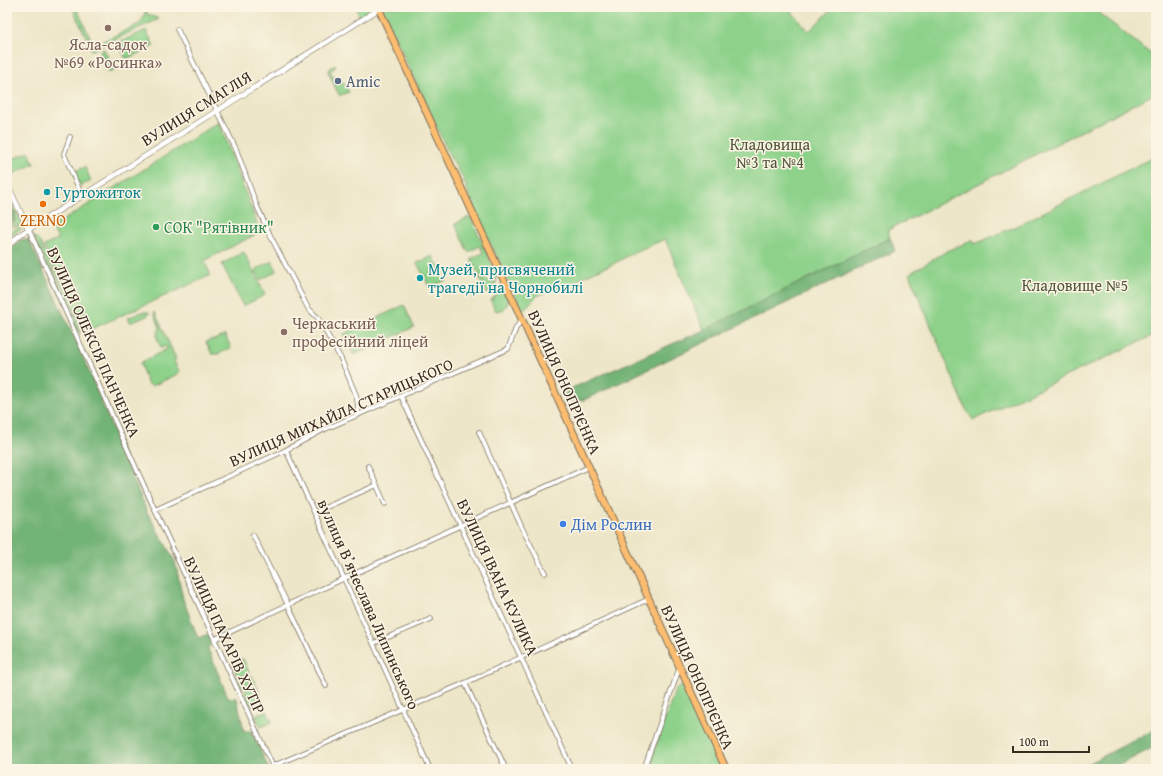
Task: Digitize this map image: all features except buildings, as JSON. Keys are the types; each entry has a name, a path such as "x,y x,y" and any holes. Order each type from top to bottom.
{"main road":[{"name":"ВУЛИЦЯ ОНОПРІЄНКА","path":"378,8 522,319 726,769"}],"street":[{"name":"ВУЛИЦЯ СМАГЛІЯ","path":"7,247 18,237 378,8"},
{"path":"177,29 236,149 256,204 270,234 308,308 318,318 344,366 356,395 358,415"},
{"path":"70,137 64,154 82,196"},
{"name":"ВУЛИЦЯ ОЛЕКСІЯ ПАНЧЕНКА","path":"7,184 155,510"},
{"name":"ВУЛИЦЯ МИХАЙЛА СТАРИЦЬКОГО","path":"155,510 286,450 321,431 508,349 516,328 522,319"},
{"name":"ВУЛИЦЯ ІВАНА КУЛИКА","path":"402,396 572,769"},
{"path":"479,432 510,503 545,573"},
{"name":"вулиця Вʼячеслава Липинського","path":"286,450 430,769"},
{"path":"368,466 385,504"},
{"path":"215,639 460,525 589,467"},
{"path":"315,512 377,485"},
{"name":"ВУЛИЦЯ ПАХАРІВ ХУТІР","path":"155,510 273,768"},
{"path":"253,535 326,686"},
{"path":"273,768 403,709 521,658 648,599"},
{"path":"374,643 431,619"},
{"path":"644,769 680,666"},
{"path":"465,683 504,765"}],"green space":[{"path":"72,7 76,7 93,43 97,44 141,23 147,7 146,13 159,19 92,50"},
{"path":"355,7 372,7 360,17"},
{"name":"Кладовища №3 та №4","path":"381,7 787,7 809,31 834,7 1091,7 1156,58 1156,93 888,230 890,238 704,330 665,239 593,272 563,288 550,290 537,296 522,311 470,200 463,178 451,158"},
{"path":"146,30 154,46 126,59 118,43"},
{"path":"104,49 114,70 109,72 100,51"},
{"path":"335,65 336,67 330,71 337,84 343,82 349,92 341,95 339,95 328,72 330,68"},
{"name":"СОК \"Рятівник\"","path":"219,122 260,232 204,261 210,273 209,276 85,332 82,329 44,246 58,239 52,228"},
{"path":"29,152 34,164 13,174 7,161"},
{"name":"Кладовище №5","path":"1156,156 1156,334 973,420 966,409 909,274 947,251 973,240 975,244 1016,226"},
{"path":"85,167 91,181 80,186 73,172"},
{"path":"7,190 12,200 15,217 14,222 7,230"},
{"path":"7,195 12,209 13,222 7,230"},
{"path":"16,210 22,223 14,227"},
{"path":"469,217 471,218 497,275 496,283 491,280 492,277 484,273 482,277 479,275 471,259 483,253 480,246 468,252 455,224"},
{"path":"21,225 22,229 14,233 7,242 7,234"},
{"path":"34,236 40,242 69,306 65,306"},
{"path":"890,238 895,251 584,400 565,401 564,395 572,388 704,330"},
{"path":"22,239 29,240 80,350 147,512 175,561 183,599 198,638 208,634 212,642 208,649 228,697 237,698 244,731 252,731 269,769 7,769 7,253"},
{"path":"244,252 265,295 243,306 222,264"},
{"path":"433,256 446,280 430,288 417,263"},
{"path":"272,261 277,271 260,280 255,270"},
{"path":"479,277 496,284 487,294"},
{"path":"503,288 508,298 508,303 504,309 496,311 491,300"},
{"path":"404,305 414,327 354,355 344,334"},
{"path":"71,310 81,333 76,330 69,314"},
{"path":"142,312 150,313 147,316 130,322 128,318"},
{"path":"155,312 176,359 174,361 177,368 180,370 178,374 152,386 147,383 140,363 167,349 166,346 161,348 158,340 157,334 160,328 154,313"},
{"path":"225,335 231,348 218,354 212,354 206,342"},
{"path":"243,659 249,672 238,678 232,663"},
{"path":"251,675 255,682 243,688 239,681"},
{"path":"256,685 261,696 261,702 251,706 244,691"},
{"path":"683,686 722,769 648,769 676,688"},
{"path":"267,711 272,722 261,727 255,716"},
{"path":"1156,729 1156,746 1112,769 1078,769"}],"place":[{"name":"Ясла-садок №69 «Росинка»","path":"108,28"},
{"name":"Amic","path":"338,81"},
{"name":"Гуртожиток","path":"47,192"},
{"name":"ZERNO","path":"43,204"},
{"name":"СОК \"Рятівник\"","path":"156,227"},
{"name":"Музей, присвячений трагедії на Чорнобилі","path":"420,278"},
{"name":"Черкаський професійний ліцей","path":"284,332"},
{"name":"Дім Рослин","path":"563,524"}]}
